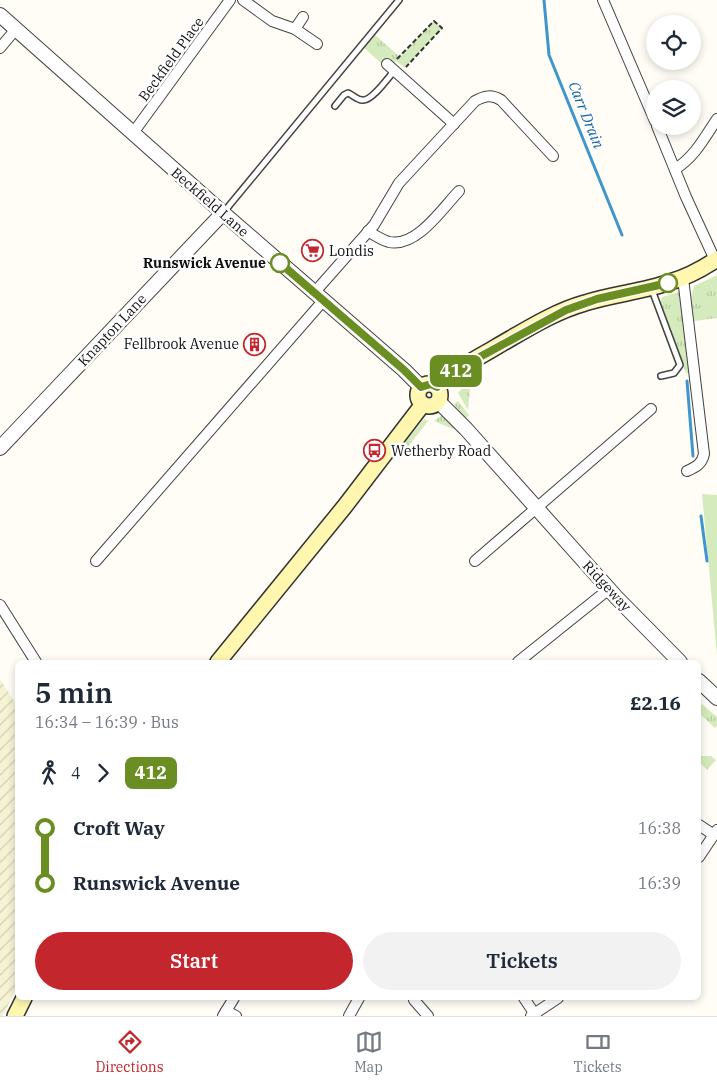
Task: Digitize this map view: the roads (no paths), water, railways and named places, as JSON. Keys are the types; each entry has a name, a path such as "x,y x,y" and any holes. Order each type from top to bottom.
{"main road":[{"path":"438,394 431,384 421,387 418,394 420,402 430,406 456,371 566,310 597,299 651,288 683,278 716,259"},
{"path":"220,660 345,506 423,404"},
{"path":"15,1016 23,1000"}],"street":[{"name":"Beckfield Place","path":"133,133 230,0"},
{"path":"243,0 272,21 295,29 317,44"},
{"path":"603,0 646,100"},
{"name":"Beckfield Lane","path":"0,15 421,387"},
{"path":"295,29 303,17"},
{"path":"0,48 16,29"},
{"path":"393,69 454,124"},
{"path":"96,561 319,297 379,217 399,184 475,102 482,97 494,96 507,105 550,153 539,157"},
{"path":"675,169 686,163 717,119"},
{"path":"661,135 716,259"},
{"path":"368,231 389,242 403,242 417,236 458,191"},
{"name":"Knapton Lane","path":"0,448 223,213"},
{"path":"683,278 704,454 703,460 698,466 687,471"},
{"name":"Ridgeway","path":"438,394 462,424 609,589 678,660"},
{"path":"476,561 652,409"},
{"path":"523,660 609,589"},
{"path":"0,605 35,660"},
{"path":"701,682 717,698"},
{"path":"701,826 715,832 701,854"},
{"path":"233,1000 225,1013 236,1016"},
{"path":"349,1016 358,1000"},
{"path":"414,1000 428,1016"},
{"path":"525,1000 534,1015 555,1000"}],"lane":[{"path":"223,213 399,0"},
{"path":"335,106 348,93 360,100 366,100 371,97 393,69"},
{"path":"651,288 680,365 674,372 661,376"}],"waterway":[{"name":"Carr Drain","path":"544,0 549,55 622,235"},
{"name":"Carr Drain","path":"687,381 693,456"},
{"name":"Carr Drain","path":"701,516 707,561"}],"place":[{"name":"Londis","path":"313,251"},
{"name":"Runswick Avenue","path":"280,263"},
{"name":"Fellbrook Avenue","path":"255,344"},
{"name":"Wetherby Road","path":"375,451"}]}
